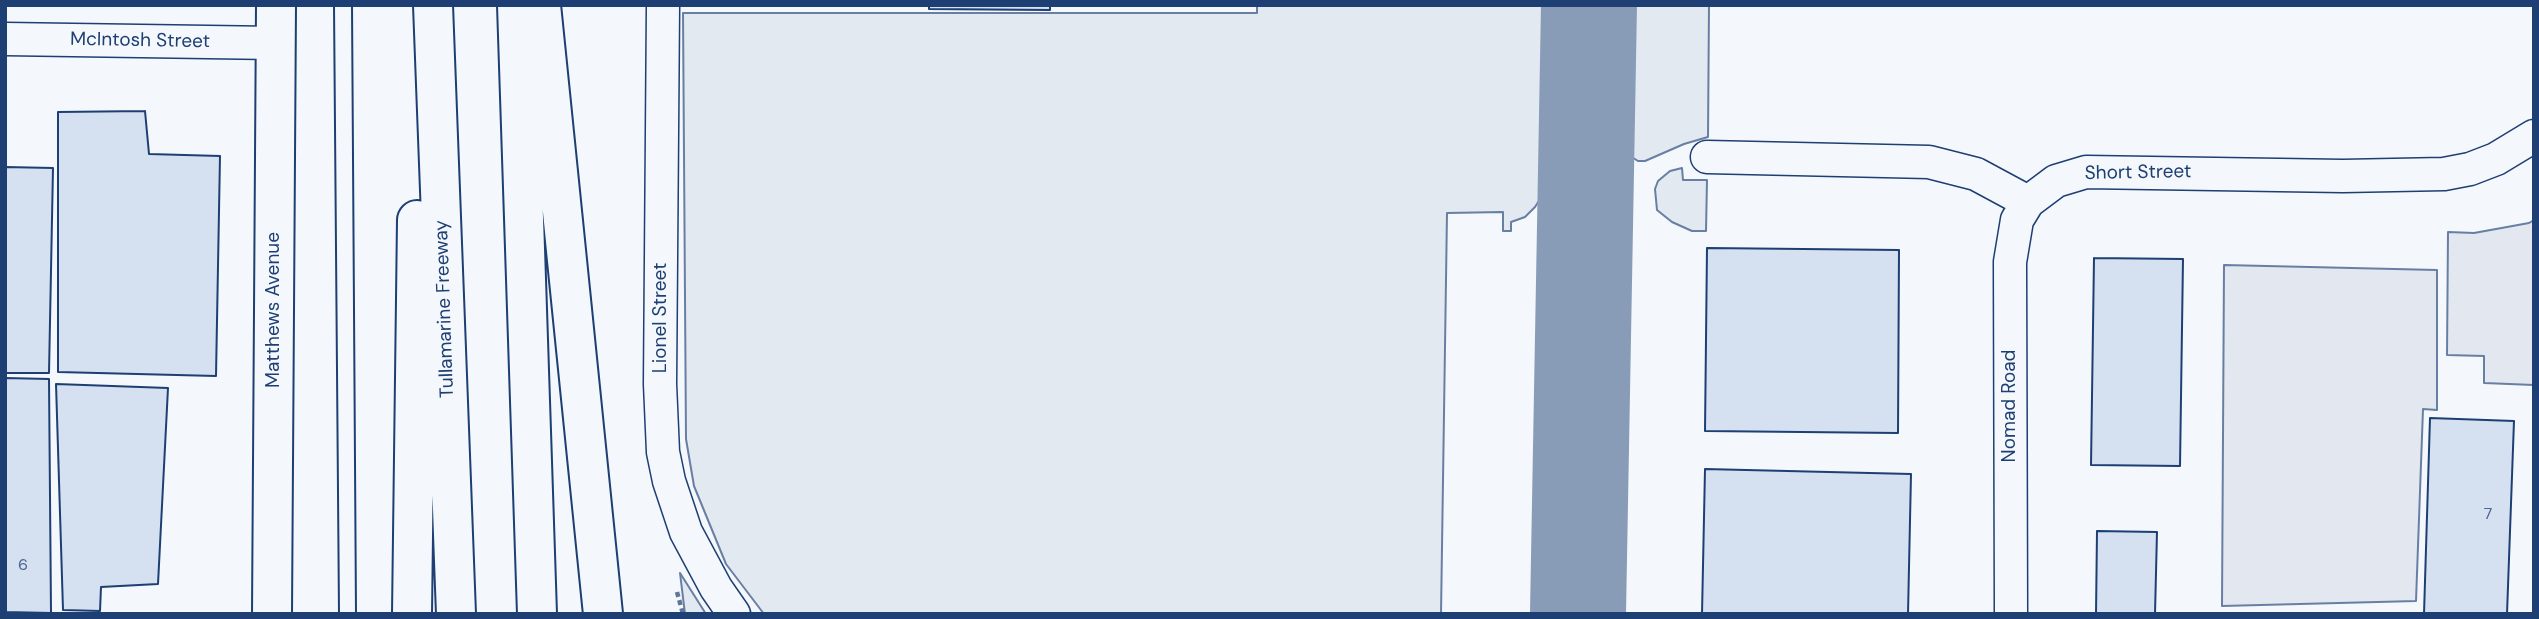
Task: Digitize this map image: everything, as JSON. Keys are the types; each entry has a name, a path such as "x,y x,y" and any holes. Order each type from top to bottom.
{"main road":[{"name":"Matthews Avenue","path":"272,614 276,5"},
{"path":"412,614 418,5"},
{"name":"Tullamarine Freeway","path":"433,5 456,614"},
{"path":"517,5 537,614"},
{"path":"541,5 603,614"}],"street":[{"name":"Lionel Street","path":"663,5 660,384 663,452 669,481 686,532 716,588 734,614"},
{"name":"McIntosh Street","path":"5,39 275,43"},
{"name":"Short Street","path":"2028,202 2056,181 2086,172 2343,176 2444,174 2469,169 2496,159 2534,136"},
{"path":"1707,157 1929,162 1976,174 2028,202"},
{"name":"Nomad Road","path":"2011,614 2010,262 2017,219 2028,202"}],"shaded area":[{"path":"1257,5 1547,5 1542,196 1525,217 1511,222 1511,231 1503,231 1503,212 1447,213 1441,614 764,614 726,564 694,486 686,439 683,13 1257,13"},
{"path":"1630,5 1709,5 1708,137 1645,161 1638,161 1627,154"},
{"path":"1682,168 1683,180 1707,180 1706,231 1692,231 1672,222 1657,210 1655,189 1658,181 1670,171"},
{"path":"2534,220 2534,385 2484,383 2484,356 2447,355 2448,232 2474,233"},
{"path":"2224,265 2437,270 2437,410 2423,409 2416,601 2222,606"},
{"path":"680,573 706,614 685,614"}],"building":[{"path":"929,5 1050,5 1050,10 929,9"},
{"path":"145,111 149,154 220,156 216,376 58,372 58,112"},
{"path":"5,167 53,168 49,373 5,373"},
{"path":"1707,248 1899,250 1898,433 1705,431"},
{"path":"2094,258 2183,259 2180,466 2091,465"},
{"path":"5,378 49,379 51,613 5,612"},
{"path":"56,384 168,388 158,584 101,587 100,611 63,610"},
{"path":"2430,418 2514,421 2507,614 2424,614"},
{"path":"1705,469 1911,474 1908,614 1702,614"},
{"path":"2097,531 2157,532 2155,614 2096,614"}],"taxiway":[{"path":"1578,613 1589,5"}],"tram line":[{"path":"334,5 339,614"},
{"path":"352,5 356,614"}]}
